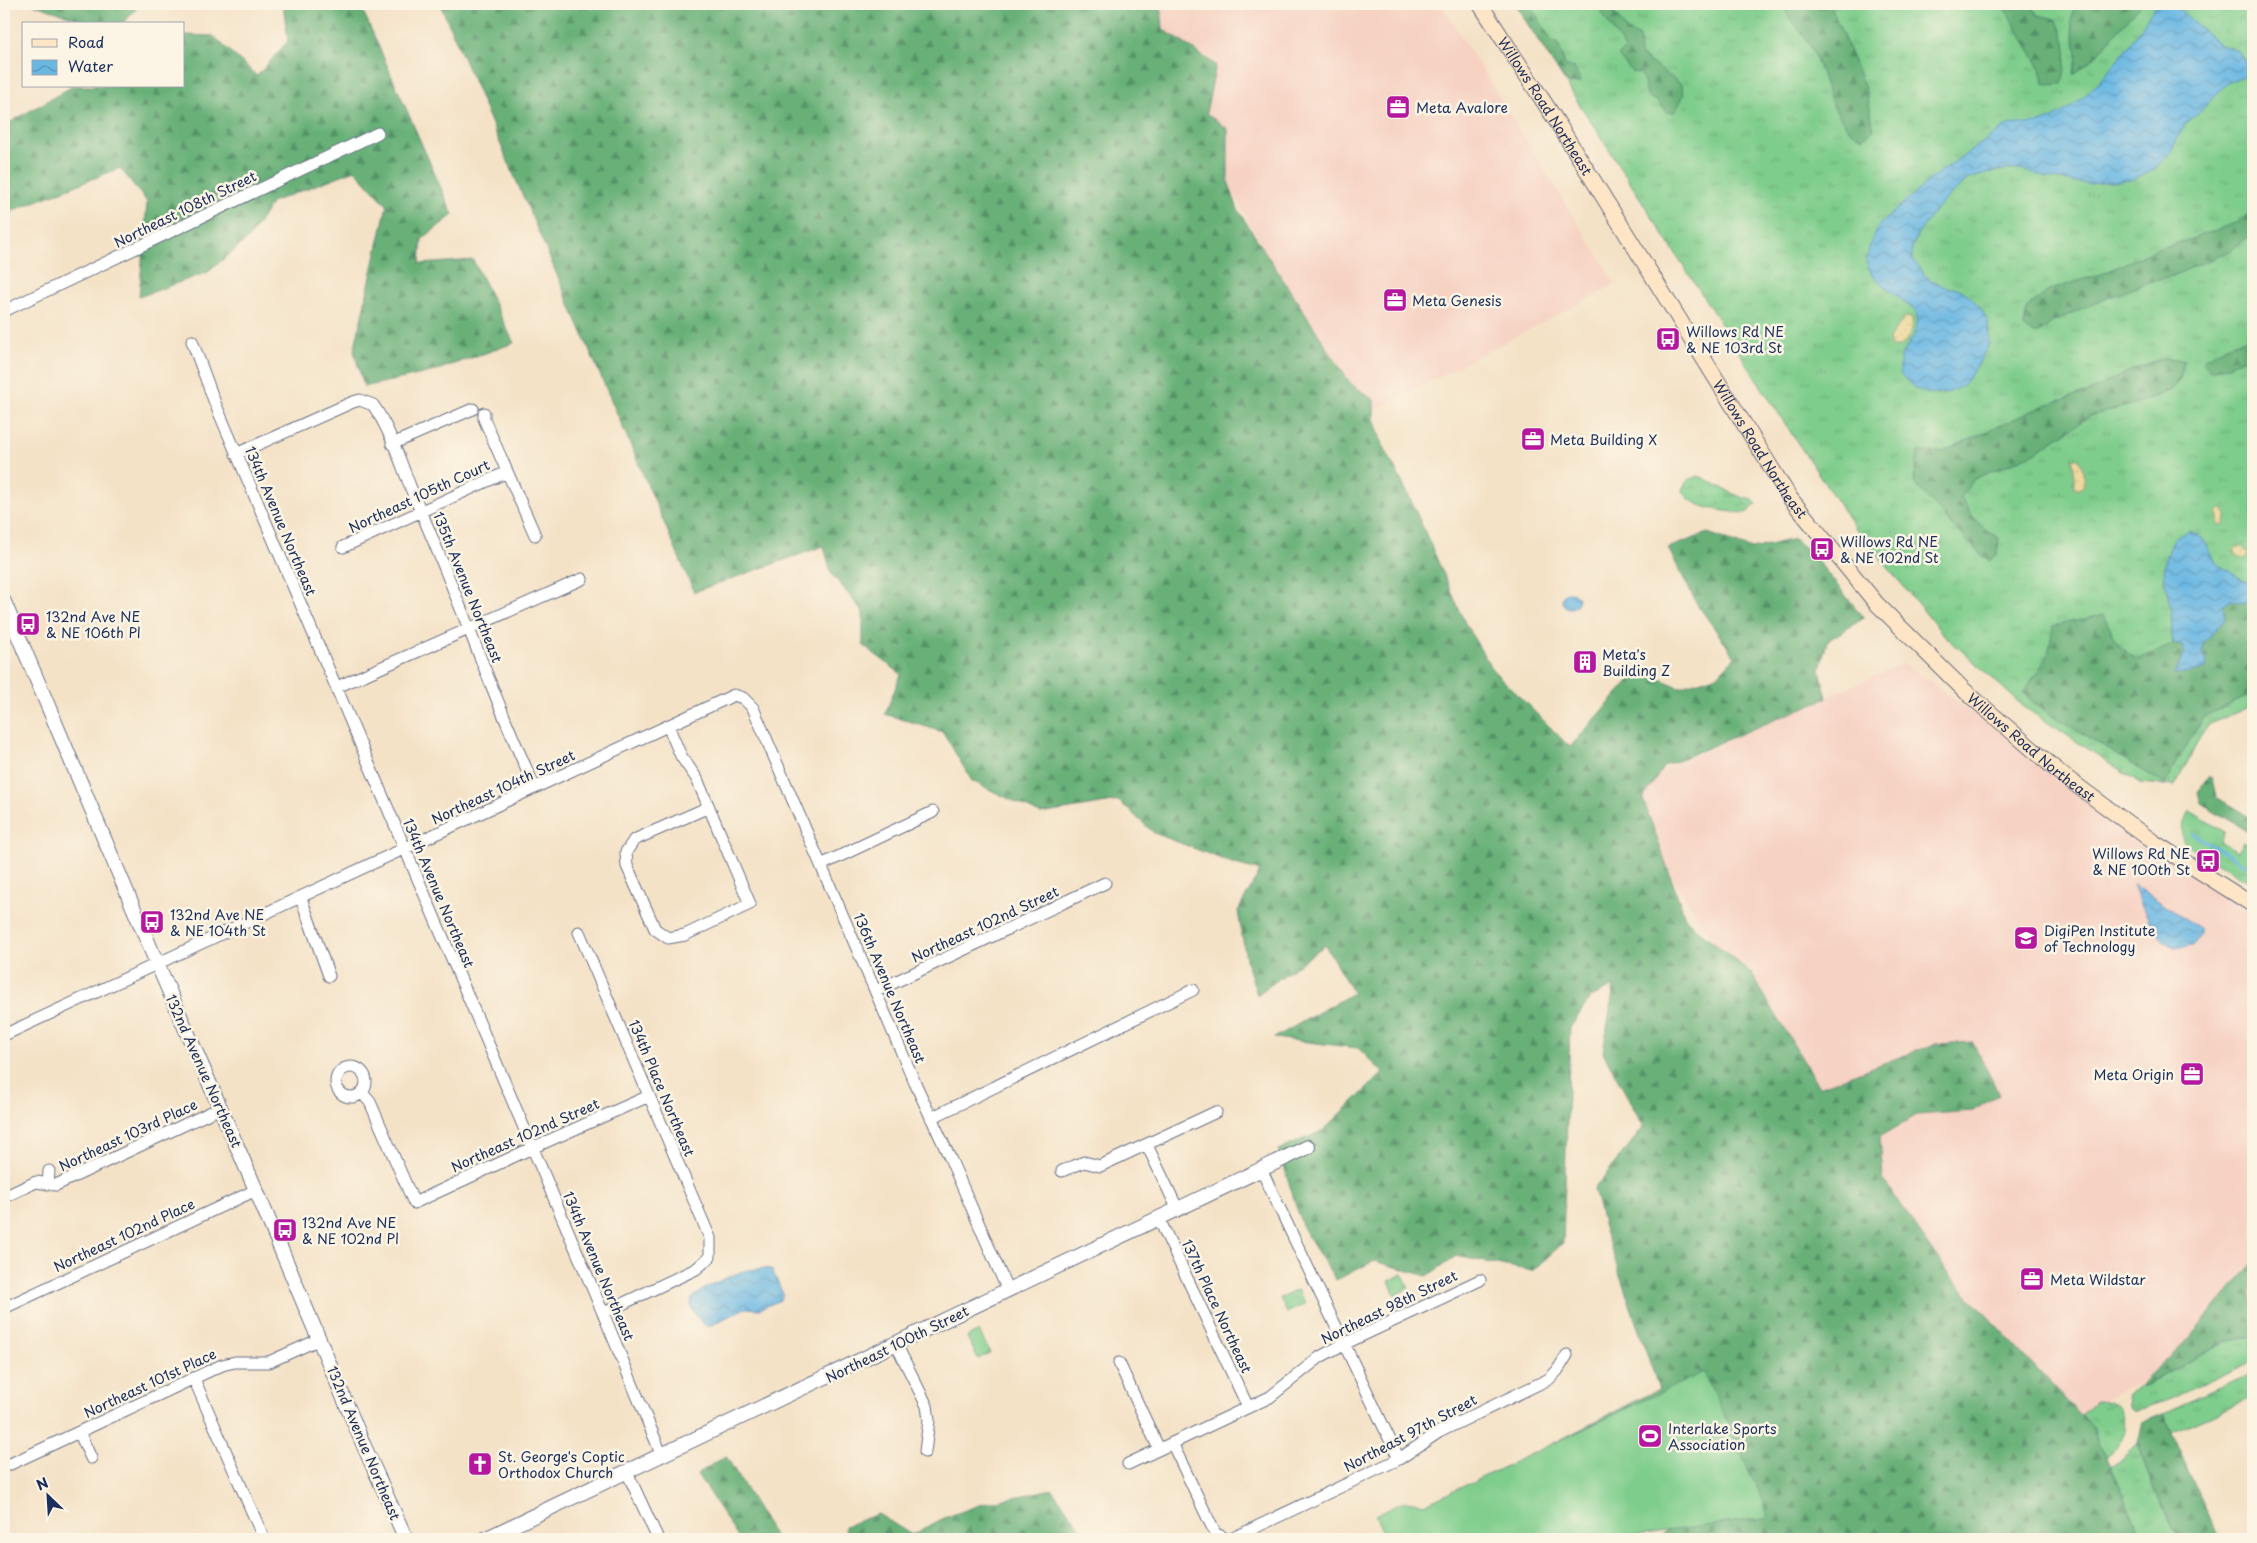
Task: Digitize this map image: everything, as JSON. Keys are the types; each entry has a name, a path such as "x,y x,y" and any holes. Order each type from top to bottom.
{"main road":[{"name":"Willows Road Northeast","path":"1480,4 1557,122 1790,498 1876,603 1965,691 2060,773 2155,843 2253,904"}],"street":[{"name":"Northeast 108th Street","path":"4,310 378,133"},
{"name":"134th Avenue Northeast","path":"192,341 236,454 603,1313 662,1456"},
{"name":"135th Avenue Northeast","path":"236,454 352,402 366,401 373,405 378,412 421,512 469,628 488,682 535,788"},
{"path":"392,444 473,409"},
{"path":"484,413 484,419 535,536"},
{"name":"Northeast 105th Court","path":"343,547 507,472"},
{"path":"336,687 582,579"},
{"name":"132nd Avenue Northeast","path":"4,602 157,964 320,1339 364,1446 406,1539"},
{"name":"Northeast 104th Street","path":"4,1035 734,695 743,698"},
{"name":"136th Avenue Northeast","path":"743,698 753,708 1008,1291"},
{"path":"668,726 681,756 697,779 709,807 750,904 685,935 668,938 655,929 627,866 626,852 634,840 709,807"},
{"path":"821,865 933,812"},
{"name":"Northeast 102nd Street","path":"876,991 1106,883"},
{"path":"301,898 329,976"},
{"name":"134th Place Northeast","path":"579,932 710,1238 710,1257 696,1269 603,1313"},
{"path":"931,1118 1193,990"},
{"name":"Northeast 102nd Street","path":"362,1093 370,1102 414,1203 649,1096"},
{"name":"Northeast 103rd Place","path":"4,1197 36,1182 56,1185 220,1108"},
{"path":"1062,1171 1084,1162 1100,1166 1216,1112"},
{"path":"1147,1145 1178,1210"},
{"name":"Northeast 100th Street","path":"485,1539 1308,1147"},
{"path":"1261,1170 1399,1459"},
{"name":"Northeast 103rd Place","path":"48,1184 49,1171"},
{"name":"Northeast 102nd Place","path":"4,1308 256,1190"},
{"name":"137th Place Northeast","path":"1159,1219 1248,1407"},
{"name":"Northeast 98th Street","path":"1128,1464 1270,1397 1320,1357 1480,1280"},
{"name":"Northeast 101st Place","path":"4,1467 211,1370 235,1362 269,1362 320,1339"},
{"path":"896,1344 927,1406 929,1420 924,1452"},
{"name":"Northeast 97th Street","path":"1231,1539 1399,1459 1439,1432 1549,1379 1568,1355"},
{"path":"1119,1363 1159,1449"},
{"path":"194,1379 264,1539"},
{"name":"Northeast 101st Place","path":"79,1432 90,1458"},
{"path":"1172,1443 1215,1532 1226,1539"},
{"path":"627,1472 658,1539"}],"shaded area":[{"path":"1132,4 1441,4 1616,284 1356,420"},
{"path":"1904,663 2253,914 2253,1268 2211,1339 2053,1432 1914,1259 1649,840 1638,797 1665,769"}],"green space":[{"path":"32,4 141,4 124,22 88,22"},
{"path":"283,4 360,4 453,215 422,239 420,264 473,260 514,343 431,372 364,387 354,351 387,205 355,170 272,202 249,238 208,272 139,297 147,202 120,168 14,210 4,220 4,126 70,88 185,88 185,35 213,36 257,76 288,41"},
{"path":"440,4 1161,4 1163,29 1216,65 1206,113 1228,129 1228,181 1238,210 1350,383 1374,400 1374,419 1382,443 1410,498 1466,625 1492,669 1570,747 1639,670 1679,687 1718,675 1735,657 1697,604 1668,548 1708,533 1752,549 1794,539 1811,553 1864,618 1827,641 1820,670 1827,698 1664,766 1643,799 1686,920 1751,973 1819,1087 1935,1044 1973,1042 1999,1094 1973,1111 1917,1115 1880,1137 1883,1179 1951,1277 2093,1429 2143,1539 1633,1539 1662,1536 1704,1499 1449,1497 1659,1389 1605,1231 1594,1189 1644,1127 1603,1052 1614,986 1591,997 1570,1028 1563,1243 1532,1271 1456,1256 1427,1276 1374,1261 1336,1280 1303,1229 1279,1150 1324,1130 1383,1073 1358,1048 1274,1038 1353,993 1325,945 1257,995 1246,959 1238,911 1260,871 1232,863 1154,833 1119,801 1040,814 972,781 943,732 885,714 901,674 863,645 863,612 831,573 824,546 694,592"},
{"path":"1515,4 2253,4 2253,705 2206,726 2175,786 2140,783 2024,707 1941,632 1853,525 1795,439"},
{"path":"1515,4 1530,4 1551,40 1558,43 1565,65 1574,68 1581,82 1569,84 1555,67"},
{"path":"1596,4 1608,4 1628,32 1639,36 1640,55 1681,84 1684,95 1675,112 1667,112 1657,101 1648,97 1641,73 1632,72 1618,56 1625,49"},
{"path":"1782,4 1830,4 1867,93 1874,130 1863,138 1841,120 1828,94 1813,51"},
{"path":"2002,4 2031,4 2038,15 2056,19 2063,36 2066,51 2062,84 2045,85 2041,69"},
{"path":"2077,4 2141,4 2093,59 2073,75 2077,55 2071,22"},
{"path":"2253,10 2253,42 2248,26 2250,14"},
{"path":"2253,211 2253,234 2230,251 2172,276 2151,281 2083,308 2053,322 2036,335 2024,327 2027,307 2050,290 2101,274 2160,248 2238,222"},
{"path":"2253,336 2253,354 2228,366 2211,371 2202,361 2224,347"},
{"path":"2161,359 2184,360 2180,380 2169,391 2139,403 2090,416 2035,453 1974,479 1961,498 1977,521 1986,530 1999,538 1997,555 1989,561 1964,538 1914,483 1918,452 1942,452 2045,405 2091,391 2133,369"},
{"path":"1699,476 1732,493 1753,500 1757,504 1746,513 1719,510 1700,505 1686,496 1682,489 1688,480"},
{"path":"2231,600 2253,605 2253,694 2203,717 2165,784 2037,706 2023,693 2048,656 2053,626 2103,615 2119,646 2137,660 2173,644 2182,646 2185,654 2174,674 2207,662 2202,653 2204,643 2225,619 2223,606"},
{"path":"2208,776 2212,778 2216,797 2253,819 2253,834 2201,803 2198,792"},
{"path":"2190,811 2225,832 2220,841 2237,852 2243,841 2253,848 2253,884 2185,844 2182,835 2183,824"},
{"path":"2253,1263 2253,1337 2228,1341 2145,1385 2141,1383 2184,1343"},
{"path":"1403,1274 1409,1288 1395,1295 1389,1281"},
{"path":"1298,1290 1305,1304 1287,1313 1280,1298"},
{"path":"979,1331 990,1353 978,1359 967,1337"},
{"path":"2253,1337 2253,1361 2171,1399 2133,1412 2128,1406 2127,1396 2141,1383 2145,1385 2228,1341"},
{"name":"Interlake Sports Association","path":"1704,1372 1770,1517 1607,1539 1386,1539 1375,1515 1406,1501 1426,1504"},
{"path":"2253,1373 2253,1397 2171,1433 2163,1413"},
{"path":"2097,1401 2111,1404 2119,1409 2126,1432 2117,1448 2106,1458 2093,1429 2080,1414"},
{"path":"2163,1413 2219,1539 2182,1539 2153,1489 2138,1443 2143,1421"},
{"path":"2138,1443 2153,1489 2182,1539 2143,1539 2110,1467 2123,1459"},
{"path":"726,1456 776,1539 739,1539 697,1474"},
{"path":"1052,1489 1089,1539 846,1539 845,1526 878,1514 912,1535 944,1518 982,1504"}],"sand":[{"path":"1905,317 1911,318 1912,326 1910,333 1901,347 1891,347 1889,339"},
{"path":"2077,458 2082,467 2084,478 2084,485 2078,490 2074,487 2073,459"},
{"path":"2222,508 2225,510 2226,519 2224,525 2219,526 2217,512"},
{"path":"2242,547 2248,554 2246,559 2240,558 2234,553 2234,549"}],"water":[{"path":"2169,4 2180,10 2219,44 2238,51 2247,65 2245,75 2227,83 2199,113 2185,124 2169,155 2150,172 2130,180 2089,184 2046,178 2021,169 1997,171 1968,179 1936,209 1912,246 1912,258 1926,277 1947,288 1957,288 1966,293 1978,305 1988,321 1989,344 1978,365 1962,386 1945,394 1925,393 1913,387 1900,374 1900,358 1914,335 1918,320 1915,311 1872,275 1866,262 1870,244 1880,224 1934,176 2008,125 2043,122 2060,114 2076,103 2107,73 2155,6"},
{"path":"2190,530 2202,537 2217,564 2253,586 2253,605 2231,600 2223,606 2225,619 2204,643 2202,653 2207,662 2206,668 2174,674 2185,654 2182,646 2173,644 2171,612 2164,574 2166,559 2175,537"},
{"path":"1567,592 1573,592 1578,597 1576,606 1567,608 1562,603 1562,597"},
{"path":"2133,884 2199,928 2200,935 2193,946 2175,947 2158,934"},
{"path":"766,1268 772,1270 783,1294 780,1300 760,1309 745,1308 712,1325 706,1326 700,1321 695,1314 691,1302 695,1295 717,1282 747,1270"}],"waterway":[{"path":"2193,834 2253,869"}],"place":[{"name":"Meta Avalore","path":"1398,107"},
{"name":"Meta Genesis","path":"1395,300"},
{"name":"Willows Rd NE & NE 103rd St","path":"1668,339"},
{"name":"Meta Building X","path":"1533,439"},
{"name":"Willows Rd NE & NE 102nd St","path":"1822,549"},
{"name":"132nd Ave NE & NE 106th Pl","path":"28,624"},
{"name":"Meta's Building Z","path":"1585,662"},
{"name":"Willows Rd NE & NE 100th St","path":"2208,861"},
{"name":"132nd Ave NE & NE 104th St","path":"152,922"},
{"name":"DigiPen Institute of Technology","path":"2026,938"},
{"name":"Meta Origin","path":"2192,1074"},
{"name":"132nd Ave NE & NE 102nd Pl","path":"285,1230"},
{"name":"Meta Wildstar","path":"2032,1279"},
{"name":"Interlake Sports Association","path":"1650,1436"},
{"name":"St. George's Coptic Orthodox Church","path":"480,1464"}]}
